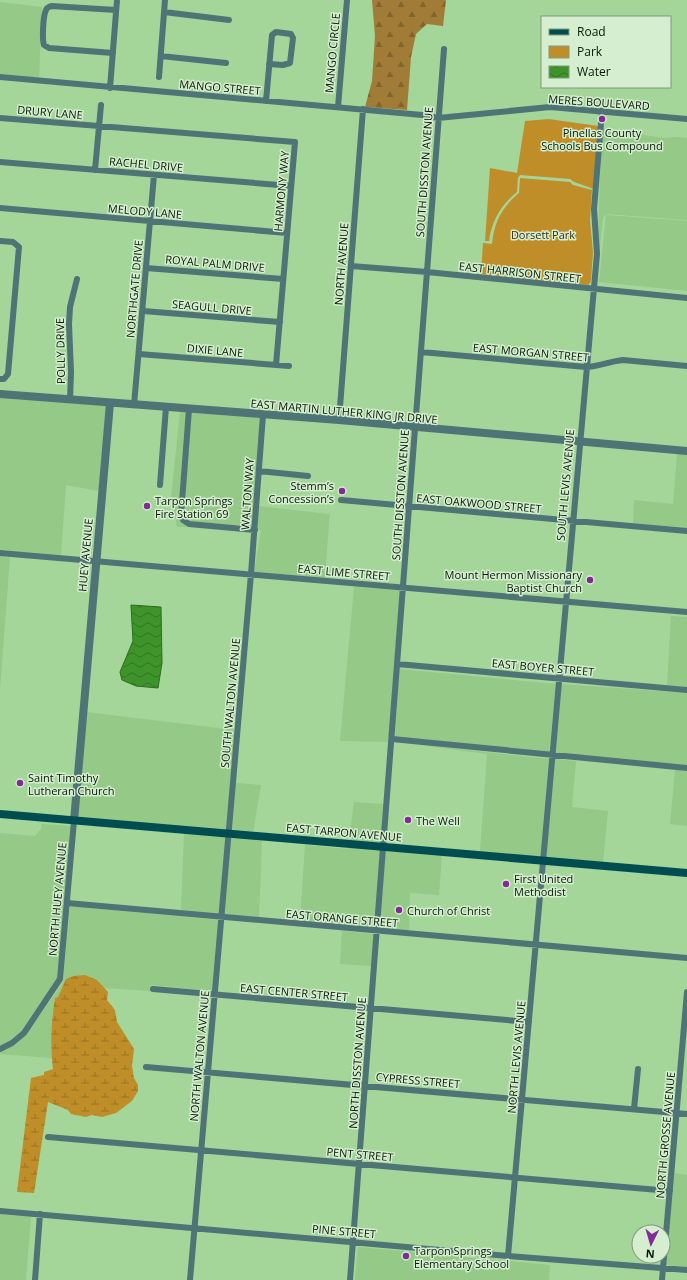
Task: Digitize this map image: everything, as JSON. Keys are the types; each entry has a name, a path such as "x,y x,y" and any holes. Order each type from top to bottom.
{"main road":[{"name":"EAST TARPON AVENUE","path":"0,814 687,873"}],"street":[{"path":"110,88 117,0"},
{"path":"159,78 165,0"},
{"name":"MANGO CIRCLE","path":"338,107 347,0"},
{"path":"113,53 46,48 43,41 44,26 45,12 50,6 116,10"},
{"path":"164,12 230,20"},
{"path":"266,101 269,64 273,34 279,32 291,34 293,38 290,63 286,65 269,64"},
{"name":"SOUTH DISSTON AVENUE","path":"383,847 444,49"},
{"path":"161,56 226,63"},
{"name":"MANGO STREET","path":"0,77 110,88 362,109 438,118"},
{"path":"96,170 101,105"},
{"name":"MERES BOULEVARD","path":"438,118 550,107 687,119"},
{"name":"NORTH AVENUE","path":"339,420 362,109"},
{"name":"SOUTH LEVIS AVENUE","path":"543,861 579,442 597,254 594,209 602,111"},
{"name":"DRURY LANE","path":"0,118 99,126"},
{"name":"HARMONY WAY","path":"99,126 295,142 276,365"},
{"name":"RACHEL DRIVE","path":"0,162 291,186"},
{"name":"NORTHGATE DRIVE","path":"134,405 154,175"},
{"name":"MELODY LANE","path":"0,208 288,233"},
{"path":"0,241 13,242 19,247 8,374 4,378 0,378"},
{"name":"EAST HARRISON STREET","path":"351,266 427,272 687,298"},
{"name":"ROYAL PALM DRIVE","path":"146,268 283,279"},
{"name":"POLLY DRIVE","path":"70,400 71,366 68,324 70,307 77,278"},
{"name":"SEAGULL DRIVE","path":"143,311 280,322"},
{"name":"EAST MORGAN STREET","path":"421,352 586,367 597,367 623,360 687,366"},
{"name":"DIXIE LANE","path":"139,354 289,366"},
{"name":"EAST MARTIN LUTHER KING JR DRIVE","path":"0,394 339,420 415,428 687,451"},
{"name":"HUEY AVENUE","path":"74,821 110,403"},
{"path":"160,485 166,407"},
{"path":"189,409 181,515 183,520 189,524 254,530"},
{"name":"WALTON WAY","path":"251,574 263,415"},
{"path":"259,471 308,476"},
{"name":"EAST OAKWOOD STREET","path":"341,500 687,531"},
{"name":"EAST LIME STREET","path":"0,553 687,612"},
{"name":"SOUTH WALTON AVENUE","path":"229,833 251,574"},
{"name":"EAST BOYER STREET","path":"397,664 687,690"},
{"path":"392,739 552,756 687,768"},
{"name":"NORTH HUEY AVENUE","path":"0,1049 12,1043 24,1033 60,979 74,821"},
{"name":"NORTH WALTON AVENUE","path":"190,1280 229,833"},
{"name":"NORTH DISSTON AVENUE","path":"350,1280 372,1009 383,847"},
{"name":"NORTH LEVIS AVENUE","path":"508,1256 543,861"},
{"name":"EAST ORANGE STREET","path":"67,903 687,958"},
{"name":"EAST CENTER STREET","path":"153,989 529,1022"},
{"name":"NORTH GROSSE AVENUE","path":"662,1280 687,992"},
{"name":"CYPRESS STREET","path":"146,1067 687,1114"},
{"path":"634,1109 638,1070"},
{"name":"PENT STREET","path":"48,1137 201,1149 670,1191"},
{"name":"PINE STREET","path":"0,1211 508,1256 687,1270"},
{"path":"35,1280 40,1214"}],"shaded area":[{"path":"0,2 42,7 39,78 0,74"},
{"path":"603,129 664,138 687,138 687,220 606,214 603,218 599,255 598,238"},
{"path":"606,215 687,221 687,291 599,282"},
{"path":"0,397 107,406 99,491 66,485 61,555 0,550"},
{"path":"180,412 186,412 178,515 181,522 187,527 177,527 171,497"},
{"path":"191,413 260,418 252,526 190,522 183,515"},
{"path":"677,453 687,454 687,528 633,523 634,500 673,504"},
{"path":"259,506 329,514 330,509 325,578 254,572 261,530 257,530"},
{"path":"0,556 10,557 0,690"},
{"path":"354,587 400,590 389,742 340,741"},
{"path":"671,616 687,617 687,687 667,685"},
{"path":"399,669 556,684 549,753 395,737"},
{"path":"561,684 687,693 687,765 555,753"},
{"path":"86,712 235,730 226,830 79,818 77,814"},
{"path":"403,743 549,759 541,858 480,852 487,754"},
{"path":"554,759 576,761 572,807 608,811 603,863 546,858"},
{"path":"675,770 687,771 687,826 670,824"},
{"path":"236,783 261,785 253,833 232,831"},
{"path":"354,802 384,804 381,844 349,841"},
{"path":"42,824 71,826 58,978 22,1031 8,1042 0,1046 0,833 35,836 41,829"},
{"path":"184,833 226,836 219,914 181,910"},
{"path":"231,837 262,840 259,918 224,915"},
{"path":"305,845 380,850 375,928 300,921"},
{"path":"385,851 442,855 439,895 410,893 409,931 380,928"},
{"path":"70,906 218,920 212,991 151,985 150,991 104,988 97,980 66,979 58,997 55,998 52,1014 52,1058 0,1054 0,1052 10,1047 26,1035 63,982"},
{"path":"342,931 374,934 372,966 340,964"},
{"path":"674,1173 687,1175 687,1267 666,1265 671,1264 671,1224 670,1224"},
{"path":"0,1214 31,1217 26,1280 0,1280"},
{"name":"Tarpon Springs Elementary School","path":"358,1247 550,1265 549,1280 355,1280"}],"green space":[{"path":"372,0 446,0 443,26 427,24 416,34 411,57 407,110 365,107 372,81 375,36"},
{"path":"549,119 598,126 594,189 574,182 570,179 520,175 518,178 517,192 506,202 498,214 492,226 489,241 485,241 490,168 517,173 525,121"},
{"name":"Dorsett Park","path":"520,178 570,182 573,185 592,190 590,220 593,253 591,280 588,285 481,274 483,243 492,244 497,222 500,216 508,204 519,193"},
{"path":"85,975 97,980 108,992 107,1000 115,1010 117,1022 134,1049 132,1066 134,1078 138,1085 138,1091 132,1101 116,1113 102,1117 92,1115 86,1117 71,1114 68,1110 48,1102 34,1193 17,1192 31,1078 44,1075 44,1072 53,1069 51,1033 55,998 58,997 66,979 73,976"}],"water":[{"path":"131,605 161,607 162,663 158,688 136,686 122,680 120,672 133,641"}],"place":[{"name":"Pinellas County Schools Bus Compound","path":"602,119"},
{"name":"Stemm’s Concession’s","path":"342,491"},
{"name":"Tarpon Springs Fire Station 69","path":"147,506"},
{"name":"Mount Hermon Missionary Baptist Church","path":"590,580"},
{"name":"Saint Timothy Lutheran Church","path":"20,783"},
{"name":"The Well","path":"408,820"},
{"name":"First United Methodist","path":"506,884"},
{"name":"Church of Christ","path":"399,910"},
{"name":"Tarpon Springs Elementary School","path":"406,1256"}]}
